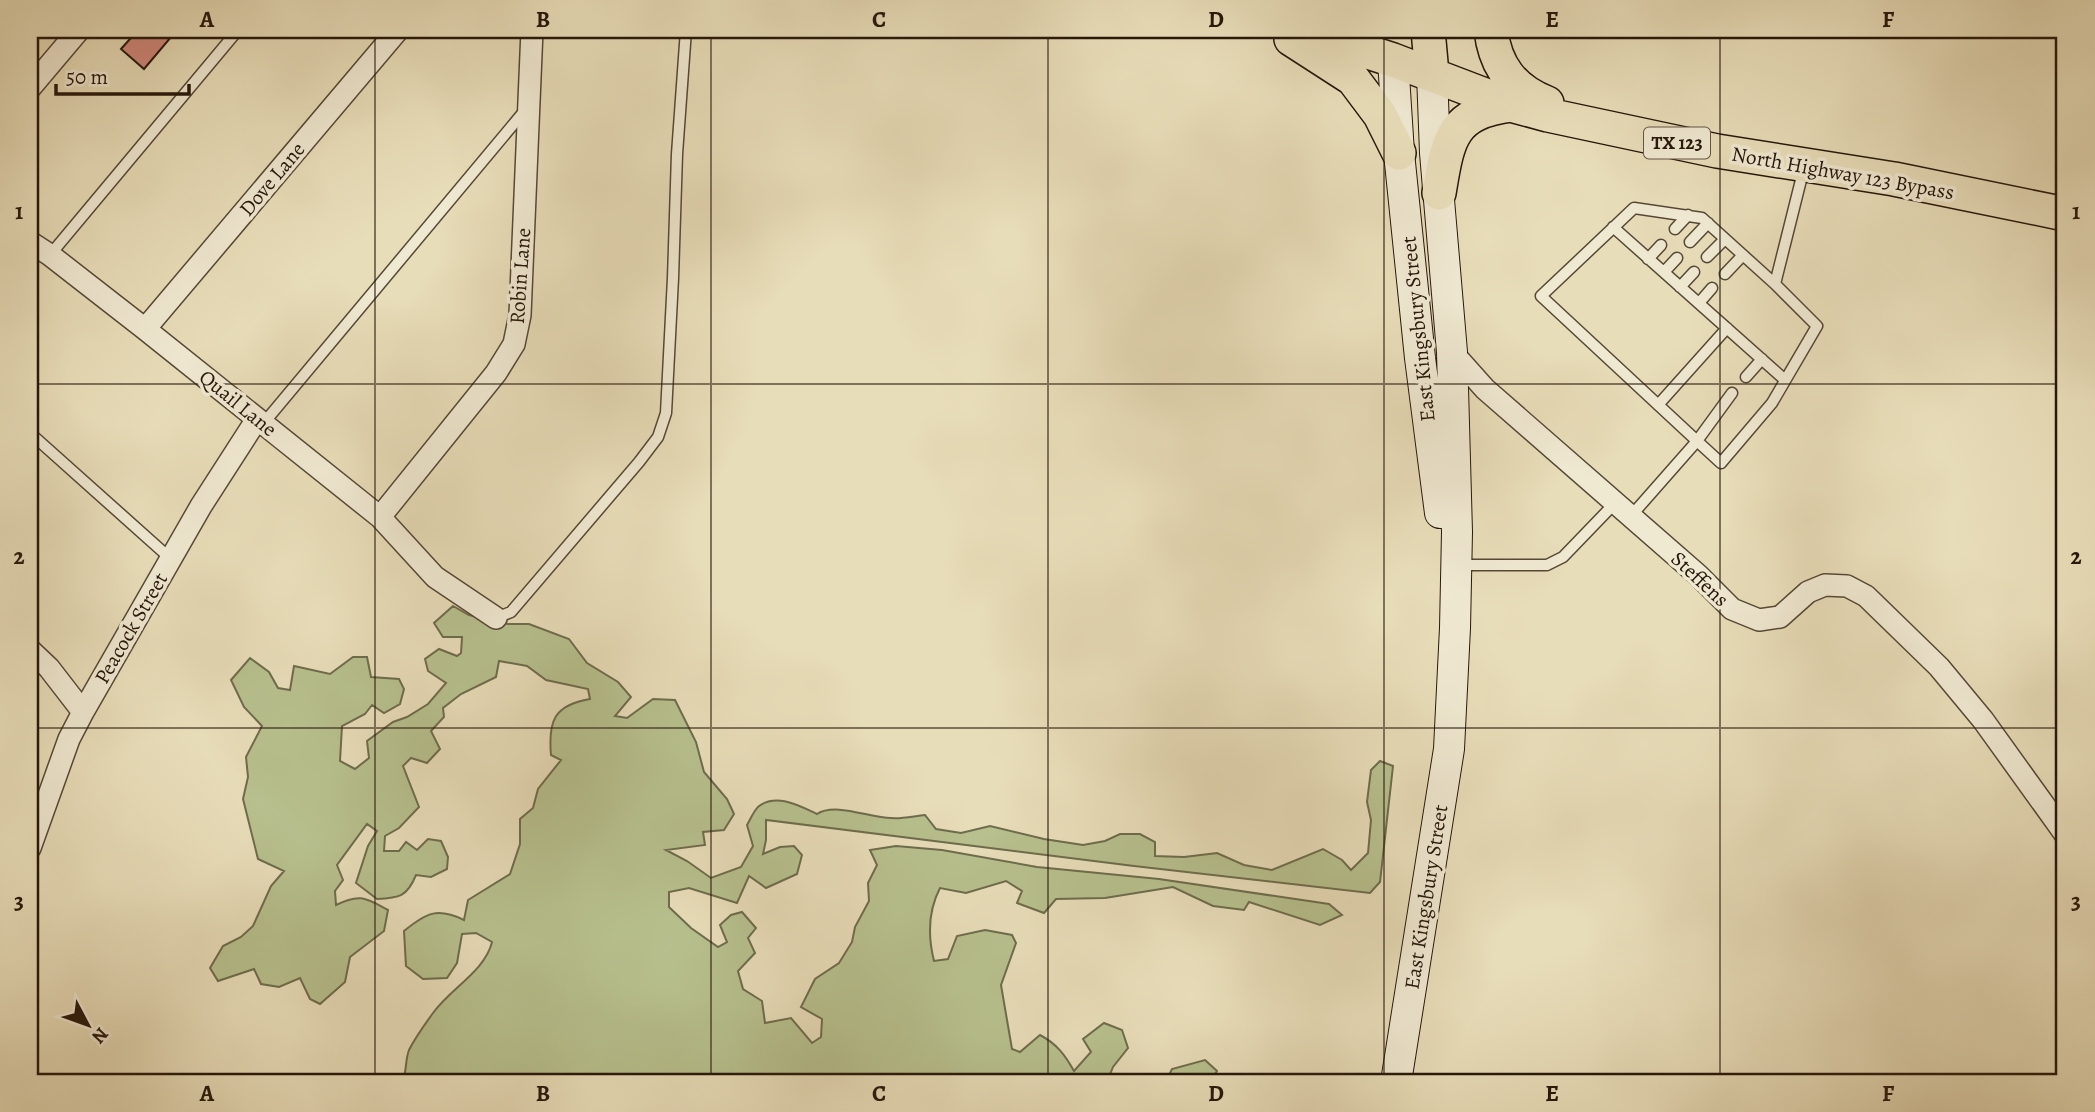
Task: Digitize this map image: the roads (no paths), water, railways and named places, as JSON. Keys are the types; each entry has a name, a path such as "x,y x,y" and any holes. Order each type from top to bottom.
{"main road":[{"path":"1278,30 1353,79 1380,115 1399,153"},
{"name":"North Highway 123 Bypass","path":"1300,30 1393,45 1432,74 1511,105 1717,151 1894,180 2065,214"},
{"name":"East Kingsbury Street","path":"1395,1082 1449,749 1457,565 1452,352 1435,153 1428,30"},
{"path":"1491,30 1496,57 1507,77 1529,96 1640,135"},
{"name":"East Kingsbury Street","path":"1393,45 1399,153 1420,358 1455,628"},
{"path":"1439,193 1447,150 1457,130 1470,116 1490,108 1511,105"}],"street":[{"path":"30,88 79,30"},
{"name":"Dove Lane","path":"145,329 398,30"},
{"name":"Robin Lane","path":"380,517 496,373 514,344 520,315 532,30"},
{"name":"Quail Lane","path":"30,242 145,329 380,517 435,577 496,618"},
{"name":"Steffens","path":"1452,352 1485,389 1624,509 1732,609 1759,620 1780,617 1808,592 1825,585 1847,586 1866,596 1957,688 2065,835"},
{"name":"Peacock Street","path":"30,848 69,740 83,712 201,506 260,422"},
{"path":"30,650 49,668 83,712"}],"lane":[{"path":"50,255 238,30"},
{"path":"496,618 511,612 639,462 658,437 666,413 677,154 686,30"},
{"path":"260,422 529,106"},
{"path":"1775,284 1805,165"},
{"path":"1634,208 1702,218 1742,255 1817,326 1772,403 1721,463 1541,296 1634,208"},
{"path":"1675,229 1688,215"},
{"path":"1690,242 1708,223"},
{"path":"1613,228 1785,380"},
{"path":"1707,257 1725,239"},
{"path":"1648,259 1661,245"},
{"path":"1725,274 1742,255"},
{"path":"1664,272 1677,258"},
{"path":"1681,287 1694,272"},
{"path":"1699,303 1712,288"},
{"path":"1658,405 1727,328"},
{"path":"1746,377 1762,359"},
{"path":"1457,565 1547,565 1563,557 1624,509 1697,441 1732,393"},
{"path":"30,433 171,559"}]}
